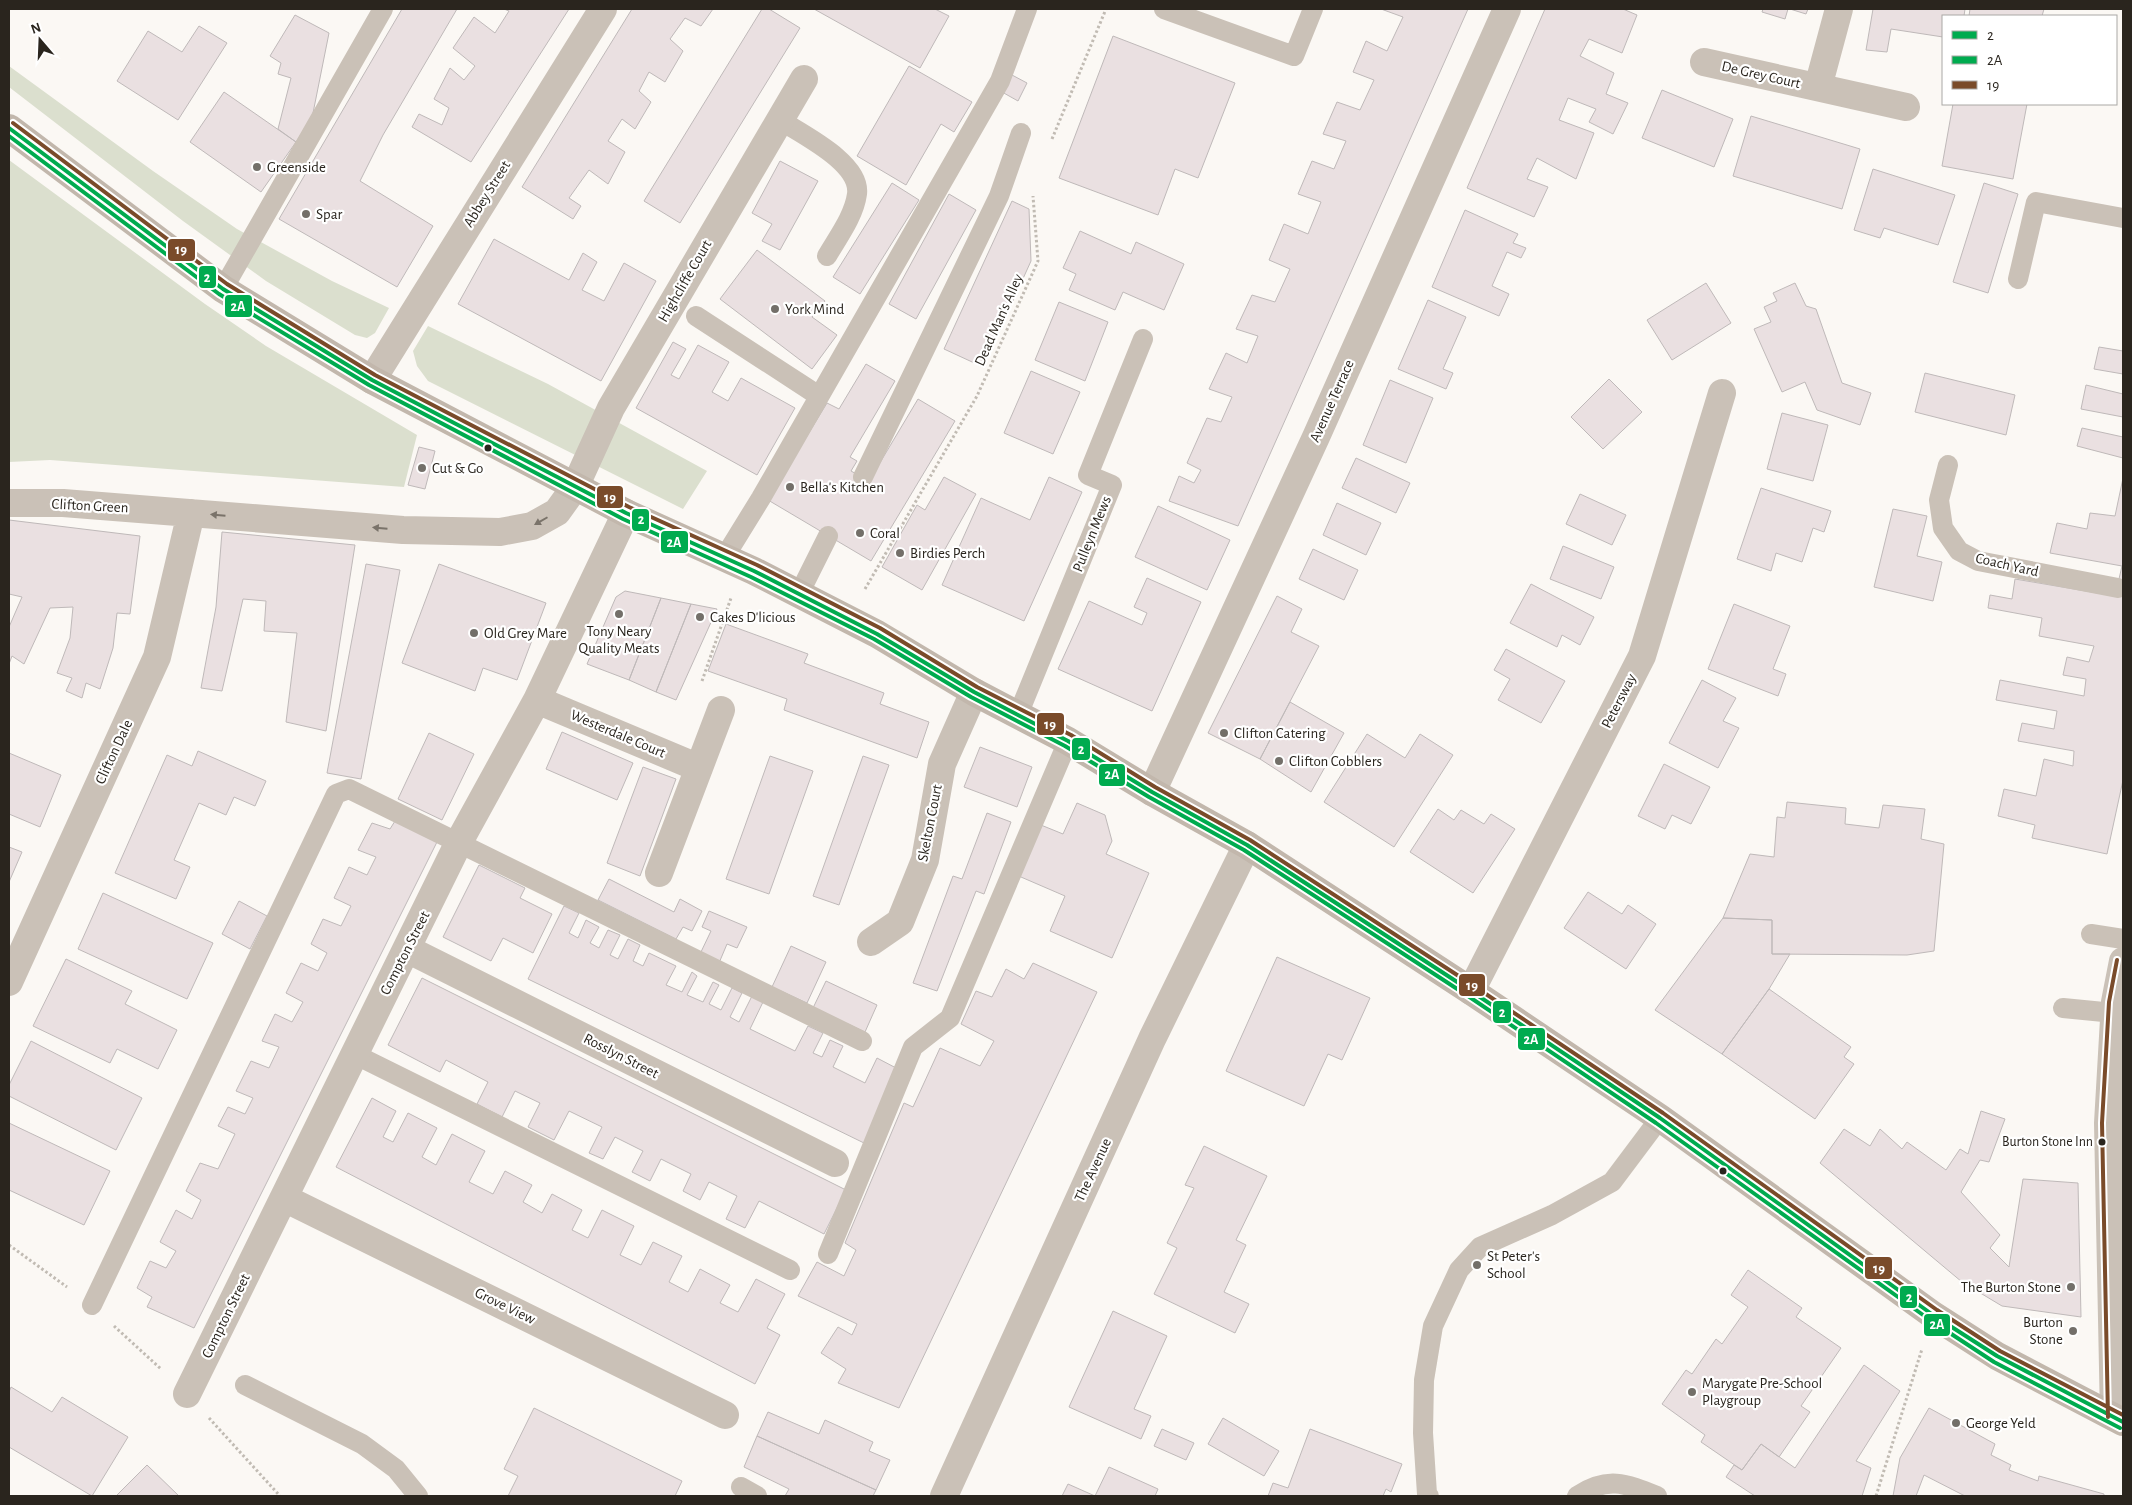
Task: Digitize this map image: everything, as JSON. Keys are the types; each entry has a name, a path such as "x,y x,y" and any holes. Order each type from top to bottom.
{"main road":[{"path":"9,128 223,289 372,380 574,487 799,594 877,634 974,692 1068,741 1247,846 1471,991 1660,1118 1933,1315 1997,1356 2118,1420"}],"street":[{"name":"Abbey Street","path":"372,380 603,9"},
{"name":"Avenue Terrace","path":"1152,792 1316,437 1507,9"},
{"name":"De Grey Court","path":"1818,87 1839,9"},
{"name":"De Grey Court","path":"1704,62 1906,108"},
{"name":"Highcliffe Court","path":"574,487 611,408 804,80"},
{"name":"Petersway","path":"1471,991 1642,656 1722,394"},
{"name":"Clifton Green","path":"9,504 63,503 403,530 500,532 532,526 557,512 574,487"},
{"name":"Clifton Dale","path":"9,982 157,657 191,512"},
{"name":"Compton Street","path":"187,1394 459,842 537,700 626,513"},
{"name":"Skelton Court","path":"871,942 900,922 925,860 942,764 974,692"},
{"name":"Westerdale Court","path":"537,700 699,768"},
{"path":"659,873 722,710"},
{"name":"The Avenue","path":"944,1496 1152,1039 1247,846"},
{"name":"Rosslyn Street","path":"407,949 835,1163"},
{"path":"2118,1420 2108,1123 2114,1013 2123,961"},
{"name":"Grove View","path":"284,1198 725,1416"}],"lane":[{"path":"223,289 383,9"},
{"path":"733,562 819,396 1000,81 1027,9"},
{"path":"1164,9 1294,56 1313,9"},
{"path":"780,120 841,160 853,175 857,193 853,211 827,256"},
{"path":"862,477 999,196 1021,133"},
{"path":"2018,279 2036,202 2123,218"},
{"path":"696,316 819,396"},
{"name":"Pulleyn Mews","path":"1018,715 1112,485 1088,475 1143,339"},
{"name":"Coach Yard","path":"1948,465 1939,500 1943,528 1958,551 1978,560 2118,588"},
{"path":"799,594 828,536"},
{"path":"828,1254 913,1047 950,1018 1068,741"},
{"path":"92,1305 336,794 349,789 862,1042"},
{"path":"2091,934 2123,939"},
{"path":"2063,1008 2114,1013"},
{"path":"354,1054 790,1270"},
{"path":"1429,1496 1427,1494 1423,1433 1424,1380 1433,1326 1459,1270 1480,1247 1552,1215 1612,1182 1660,1118"},
{"path":"245,1385 362,1444 396,1469 418,1496"},
{"path":"1577,1496 1598,1484 1614,1482 1657,1496"}],"path":[{"path":"1051,143 1106,9"},
{"name":"Dead Man's Alley","path":"850,621 872,575 977,396 1038,261 1032,188"},
{"path":"722,710 701,683 733,562"},
{"path":"9,1245 92,1305 187,1394 280,1496"},
{"path":"1876,1496 1933,1315"}],"green space":[{"path":"9,66 153,171 237,229 332,281 389,308 375,333 367,338 355,335 266,281 183,221 9,87"},
{"path":"9,160 205,304 266,346 417,435 404,487 50,460 9,462"},
{"path":"428,326 548,384 707,471 683,509 428,381 417,366 413,351"}],"building":[{"path":"402,9 457,9 383,135 360,181 433,226 397,287 279,219"},
{"path":"504,9 569,9 471,162 412,127 419,114 442,125 449,108 434,99 450,68 464,80 475,66 453,48 474,17 495,33 509,11"},
{"path":"632,9 713,9 701,26 685,18 670,39 683,51 665,82 649,72 639,91 651,102 635,129 622,119 608,141 625,152 608,184 589,170 569,198 581,206 573,219 522,187"},
{"path":"762,9 769,9 800,28 680,223 644,201"},
{"path":"814,9 935,9 949,16 920,68"},
{"path":"1381,9 1468,9 1238,526 1169,501 1179,476 1194,483 1201,470 1187,463 1207,418 1221,422 1232,397 1209,389 1226,353 1247,363 1258,336 1236,329 1252,295 1275,302 1290,269 1269,260 1284,224 1308,234 1321,202 1298,194 1312,161 1334,169 1346,141 1323,134 1337,102 1360,110 1374,80 1353,72 1366,41 1387,51 1403,17"},
{"path":"1545,9 1623,9 1637,15 1622,53 1589,39 1580,56 1614,73 1606,94 1628,103 1613,134 1589,122 1596,109 1568,98 1559,120 1594,133 1576,179 1537,158 1527,179 1548,187 1534,217 1467,188"},
{"path":"1763,9 1788,9 1785,19 1762,12"},
{"path":"1790,9 1808,9 1806,14"},
{"path":"1873,9 1965,9 1964,15 1942,15 1942,37 1891,29 1887,52 1866,50"},
{"path":"1970,9 2044,9 2042,15 1969,15"},
{"path":"295,15 329,33 312,118 296,142 278,129 291,78 278,74 281,63 270,56"},
{"path":"199,26 227,43 178,120 117,81 148,31 182,52"},
{"path":"1113,36 1235,83 1198,178 1175,169 1158,215 1059,178"},
{"path":"909,66 972,102 954,132 941,124 906,185 857,156"},
{"path":"1012,75 1027,83 1018,101 1002,92"},
{"path":"1662,90 1733,119 1714,167 1642,138"},
{"path":"224,92 296,142 261,192 190,142"},
{"path":"1953,105 2027,105 2013,179 1942,166"},
{"path":"1751,116 1860,149 1842,209 1733,176"},
{"path":"780,161 818,181 780,250 762,241 772,224 752,213"},
{"path":"1873,169 1955,195 1938,245 1884,228 1880,238 1854,230"},
{"path":"892,183 919,200 860,294 833,277"},
{"path":"1984,183 2018,194 1988,293 1953,282"},
{"path":"949,194 976,210 916,319 889,304"},
{"path":"1012,201 1029,209 1031,261 983,367 944,349"},
{"path":"1465,210 1518,234 1513,243 1526,248 1521,258 1507,252 1492,286 1509,294 1499,316 1432,287"},
{"path":"1080,231 1131,254 1136,242 1184,264 1164,310 1123,292 1115,310 1069,290 1076,274 1063,268"},
{"path":"494,239 569,280 583,253 597,262 582,290 604,301 624,263 656,281 601,381 458,304"},
{"name":"York Mind","path":"757,250 825,301 812,317 837,335 812,369 720,299"},
{"path":"1706,283 1731,323 1672,360 1647,320"},
{"path":"1795,283 1806,306 1816,309 1842,383 1871,393 1860,425 1817,410 1805,382 1782,392 1754,329 1771,322 1764,307 1777,301 1773,293"},
{"path":"1428,300 1466,317 1443,369 1453,373 1446,389 1398,369"},
{"path":"1059,302 1108,322 1085,381 1035,360"},
{"path":"673,342 686,349 671,375 679,379 698,345 729,362 712,392 728,401 741,378 795,408 757,475 636,408"},
{"path":"2099,347 2123,351 2123,374 2094,369"},
{"path":"866,364 895,381 850,457 857,461 851,471 869,481 918,399 955,421 871,561 768,500 827,403 839,409"},
{"path":"1031,371 1080,392 1053,454 1004,433"},
{"path":"1925,373 2015,395 2006,435 1915,412"},
{"path":"1609,379 1642,412 1603,449 1571,417"},
{"path":"1390,380 1433,398 1406,463 1363,445"},
{"path":"2086,385 2123,394 2123,417 2081,409"},
{"path":"1782,413 1828,425 1813,481 1767,469"},
{"path":"2082,428 2123,437 2123,458 2077,446"},
{"name":"Cut & Go","path":"419,447 435,451 425,489 408,485"},
{"path":"1356,458 1410,483 1396,513 1342,488"},
{"path":"944,477 976,494 922,590 882,567 917,505 925,510"},
{"path":"1049,477 1082,492 1024,621 942,585 981,498 1030,520"},
{"path":"2123,478 2123,780 2107,854 2032,838 2035,825 1998,816 2004,789 2036,796 2044,759 2073,766 2074,751 2018,741 2022,723 2054,729 2057,711 1996,700 2000,680 2084,696 2086,679 2063,675 2067,657 2089,662 2094,646 2039,636 2042,618 1988,608 1990,595 2012,599 2015,579 2115,596 2122,566 2050,553 2057,523 2087,529 2090,513 2115,516"},
{"path":"1761,488 1831,511 1824,532 1813,528 1802,562 1776,553 1771,571 1737,559"},
{"path":"1580,494 1626,515 1612,545 1566,524"},
{"path":"1337,503 1381,523 1366,555 1323,535"},
{"path":"1158,506 1230,540 1207,590 1135,557"},
{"path":"1893,509 1927,516 1917,556 1942,562 1933,601 1874,587"},
{"path":"9,520 140,536 130,614 117,613 113,648 100,689 86,683 82,698 66,691 72,678 57,673 70,638 73,607 50,608 24,664 12,656 9,664 9,627 22,597 9,594"},
{"path":"222,532 355,545 326,731 286,722 297,633 264,631 266,601 243,599 222,691 201,688 216,607"},
{"path":"1563,546 1614,567 1601,599 1550,579"},
{"path":"1313,549 1358,570 1344,600 1299,579"},
{"path":"366,564 400,570 361,779 327,773"},
{"name":"Old Grey Mare","path":"439,564 546,603 517,680 483,668 475,691 402,663"},
{"path":"1147,578 1201,602 1152,711 1058,669 1089,601 1142,625 1147,613 1134,607"},
{"path":"1531,584 1594,617 1580,645 1562,635 1557,647 1510,623"},
{"path":"625,591 661,598 629,680 587,664 616,597"},
{"path":"1277,596 1302,609 1291,632 1319,646 1260,759 1208,733"},
{"path":"661,598 691,604 656,692 629,680"},
{"path":"691,604 717,609 676,700 656,692"},
{"path":"1734,604 1790,626 1773,669 1786,674 1778,696 1708,669"},
{"path":"726,624 808,654 804,663 884,693 880,704 929,722 917,758 784,710 787,699 708,671"},
{"path":"1506,649 1565,681 1541,723 1498,700 1510,679 1494,670"},
{"path":"1702,680 1736,698 1723,721 1739,728 1718,768 1669,743"},
{"path":"1290,702 1344,733 1311,792 1260,759"},
{"path":"562,732 633,763 617,800 546,769"},
{"path":"429,733 474,754 442,820 398,799"},
{"path":"1367,734 1405,758 1420,734 1453,755 1394,847 1324,802"},
{"path":"980,747 1032,767 1017,807 964,787"},
{"path":"198,751 266,781 255,806 234,797 226,815 199,803 174,860 190,867 176,899 115,873 167,755 192,766"},
{"path":"9,753 61,775 40,827 9,814"},
{"path":"770,756 813,771 769,894 726,879"},
{"path":"863,756 889,765 839,905 813,896"},
{"path":"1664,764 1710,787 1691,824 1672,815 1665,829 1638,816"},
{"path":"643,767 676,779 640,876 607,863"},
{"path":"1787,802 1846,808 1845,824 1879,828 1883,805 1925,809 1921,839 1944,844 1934,951 1907,955 1772,954 1772,920 1723,918 1750,854 1774,857 1777,817 1785,818"},
{"path":"1077,803 1105,815 1112,841 1106,854 1149,873 1112,958 1050,931 1065,896 1014,874 1036,823 1063,834"},
{"path":"1438,809 1454,820 1461,810 1484,824 1491,814 1515,829 1473,893 1410,852"},
{"path":"987,813 1011,822 984,894 976,891 937,991 913,983 953,876 962,879"},
{"path":"395,821 437,842 194,1328 147,1307 152,1297 137,1288 150,1261 166,1268 176,1251 160,1242 176,1210 192,1219 201,1200 186,1191 200,1163 218,1169 235,1134 218,1126 228,1107 245,1114 253,1098 236,1091 251,1061 269,1068 279,1047 262,1041 275,1014 292,1022 303,1002 286,993 301,963 318,971 327,953 311,944 323,919 341,926 351,906 334,898 349,867 367,875 376,857 358,850 372,823 390,829"},
{"path":"9,847 22,852 9,882"},
{"path":"479,865 525,888 520,898 552,914 533,953 503,938 491,961 443,937"},
{"path":"609,879 674,912 680,899 702,911 692,931 683,927 676,939 598,900"},
{"path":"1588,892 1622,914 1628,905 1656,924 1626,969 1564,928"},
{"path":"103,893 213,943 187,999 78,949"},
{"path":"239,901 267,916 250,949 222,934"},
{"path":"564,906 579,913 569,933 578,938 586,920 599,927 590,943 599,948 608,930 620,935 610,955 618,959 628,939 640,945 633,961 643,966 649,953 676,966 666,985 682,992 692,972 697,976 687,995 703,1002 713,982 719,985 709,1004 721,1010 732,988 742,993 730,1017 739,1022 752,996 763,1002 750,1029 795,1051 808,1026 823,1033 813,1053 822,1057 830,1040 843,1046 833,1067 865,1083 877,1058 898,1069 864,1143 528,979"},
{"path":"709,911 747,927 737,948 727,944 719,963 700,954 711,931 702,927"},
{"path":"1723,918 1772,920 1772,954 1790,954 1769,989 1722,1054 1655,1010"},
{"path":"791,946 826,962 807,1003 772,987"},
{"path":"1277,957 1370,998 1342,1060 1328,1054 1304,1106 1226,1071"},
{"path":"66,959 132,991 125,1004 177,1030 158,1069 117,1049 110,1063 33,1026"},
{"path":"1033,963 1097,992 899,1408 838,1383 846,1369 821,1353 838,1327 852,1335 857,1324 798,1296 817,1262 844,1276 856,1250 845,1243 904,1103 913,1107 940,1048 980,1066 994,1041 961,1024 976,991 992,997 1006,969 1024,979"},
{"path":"422,978 846,1190 824,1234 759,1201 745,1228 726,1219 737,1196 709,1182 700,1200 683,1191 691,1174 661,1159 650,1181 632,1172 643,1151 615,1137 603,1159 589,1153 602,1127 569,1111 554,1140 528,1127 540,1103 515,1091 502,1117 477,1104 488,1082 446,1060 440,1072 388,1045"},
{"path":"826,981 877,1005 865,1032 813,1008"},
{"path":"1769,989 1851,1047 1844,1057 1854,1064 1815,1119 1722,1054"},
{"path":"31,1041 142,1098 116,1150 9,1096 9,1085"},
{"path":"372,1098 396,1111 383,1137 393,1142 408,1113 437,1128 422,1157 436,1165 452,1134 485,1151 469,1182 493,1194 505,1171 532,1185 523,1202 542,1213 552,1194 582,1210 572,1230 588,1238 602,1210 634,1226 620,1255 641,1265 653,1242 682,1256 669,1282 688,1292 700,1269 730,1285 720,1303 738,1312 756,1279 785,1294 767,1328 780,1335 755,1384 336,1167"},
{"path":"1981,1111 2005,1119 1989,1162 1980,1160 1961,1192 2000,1235 1990,1248 2009,1267 2023,1179 2078,1183 2081,1317 2002,1306 1962,1282 1820,1163 1844,1129 1870,1146 1880,1129 1902,1149 1907,1142 1946,1170 1960,1149 1968,1154"},
{"path":"9,1123 110,1171 84,1225 9,1190"},
{"path":"1204,1146 1267,1176 1236,1240 1246,1245 1224,1292 1249,1304 1235,1333 1154,1294 1177,1248 1167,1243 1194,1188 1185,1185"},
{"path":"1748,1270 1802,1308 1796,1317 1841,1348 1801,1406 1810,1412 1779,1457 1761,1444 1742,1470 1701,1442 1705,1435 1662,1404 1686,1370 1692,1374 1716,1339 1722,1344 1748,1307 1731,1295"},
{"path":"1113,1311 1167,1336 1134,1409 1151,1416 1141,1439 1069,1407"},
{"path":"1864,1365 1900,1391 1856,1461 1871,1468 1862,1496 1755,1496 1726,1477 1734,1465 1742,1470 1761,1444 1795,1468"},
{"path":"11,1387 52,1412 62,1397 128,1437 92,1496 9,1447 9,1392"},
{"path":"534,1408 682,1481 675,1496 508,1496 518,1476 504,1469"},
{"path":"1929,1408 1995,1444 1991,1455 2011,1465 2009,1470 2038,1481 2039,1476 2104,1494 2104,1496 1965,1496 1924,1475 1916,1496 1893,1496 1900,1458"},
{"path":"768,1412 819,1434 825,1420 873,1442 869,1451 890,1460 876,1490 757,1436"},
{"path":"1223,1418 1279,1451 1264,1476 1208,1444"},
{"path":"1162,1429 1194,1443 1186,1460 1154,1446"},
{"path":"1310,1429 1402,1464 1391,1492 1386,1489 1383,1496 1268,1496 1273,1483 1288,1488"},
{"path":"757,1436 876,1490 873,1496 785,1496 789,1489 744,1467"},
{"path":"147,1465 179,1496 116,1496"},
{"path":"1109,1467 1158,1489 1155,1496 1095,1496"},
{"path":"1068,1484 1095,1496 1062,1496"}],"transit line":[{"name":"19","path":"13,123 227,284 375,375 629,507 757,565 880,628 977,687 1071,735 1155,787 1250,840 1474,986 1663,1113 1937,1310 2000,1351 2123,1415"},
{"name":"2","path":"9,128 223,289 372,380 626,513 754,571 877,634 974,692 1068,741 1152,792 1247,845 1471,991 1660,1118 1933,1315 1997,1356 2123,1422"},
{"name":"2A","path":"9,136 219,294 369,385 623,519 751,577 874,639 971,697 1065,746 1149,797 1244,850 1468,996 1656,1123 1930,1320 1994,1362 2120,1428"},
{"name":"19","path":"2108,1417 2102,1123 2109,1002 2117,960"}],"place":[{"name":"Greenside","path":"257,167"},
{"name":"Spar","path":"306,214"},
{"name":"York Mind","path":"775,309"},
{"name":"Cut & Go","path":"422,468"},
{"name":"Bella's Kitchen","path":"790,487"},
{"name":"Coral","path":"860,533"},
{"name":"Birdies Perch","path":"900,553"},
{"name":"Tony Neary Quality Meats","path":"619,614"},
{"name":"Cakes D'licious","path":"700,617"},
{"name":"Old Grey Mare","path":"474,633"},
{"name":"Clifton Catering","path":"1224,733"},
{"name":"Clifton Cobblers","path":"1279,761"},
{"name":"Burton Stone Inn","path":"2102,1142"},
{"name":"St Peter's School","path":"1477,1265"},
{"name":"The Burton Stone","path":"2071,1287"},
{"name":"Burton Stone","path":"2073,1331"},
{"name":"Marygate Pre-School Playgroup","path":"1692,1392"},
{"name":"George Yeld","path":"1956,1423"}]}
